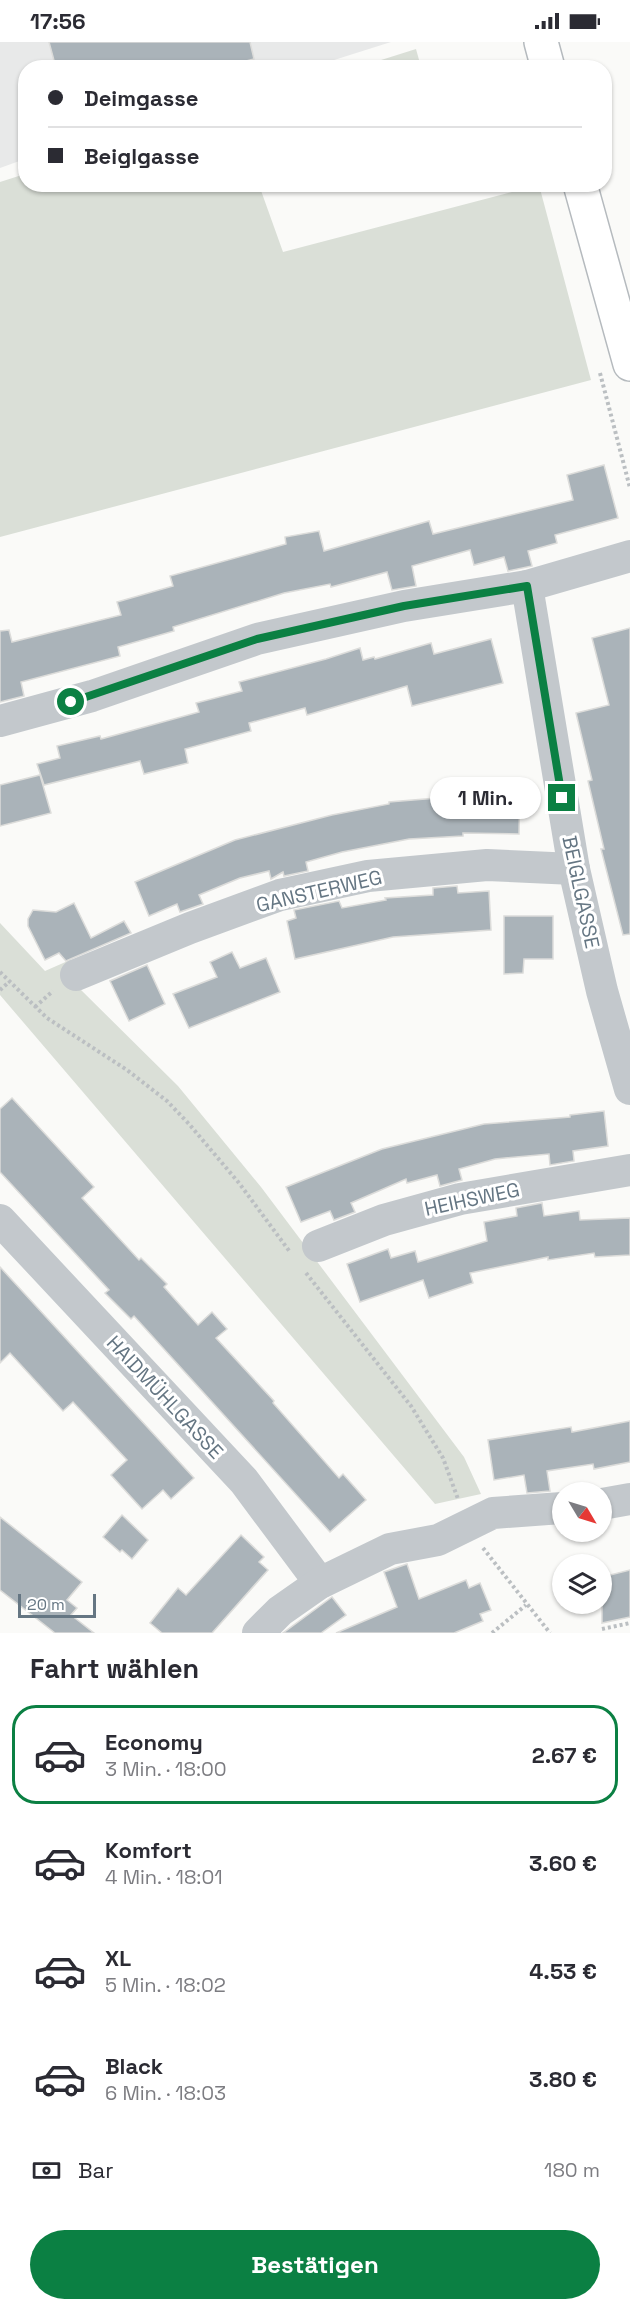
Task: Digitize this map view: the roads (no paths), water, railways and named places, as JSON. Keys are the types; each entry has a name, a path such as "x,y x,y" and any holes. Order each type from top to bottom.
{"main road":[{"path":"541,42 546,60"},
{"path":"582,192 630,364"}],"street":[{"path":"0,721 93,696 257,639 404,606 527,586 630,556"},
{"name":"BEIGLGASSE","path":"527,586 574,869 602,991 630,1089"},
{"name":"GANSTERWEG","path":"76,975 190,928 280,895 368,876 487,865 574,869"},
{"name":"HEIHSWEG","path":"306,1258 384,1220 460,1199 630,1170"},
{"name":"HAIDMÜHLGASSE","path":"0,1220 244,1482 320,1583"},
{"path":"612,1502 630,1499"},
{"path":"258,1633 280,1611 320,1583 390,1549 438,1540 492,1513 552,1509"}]}
